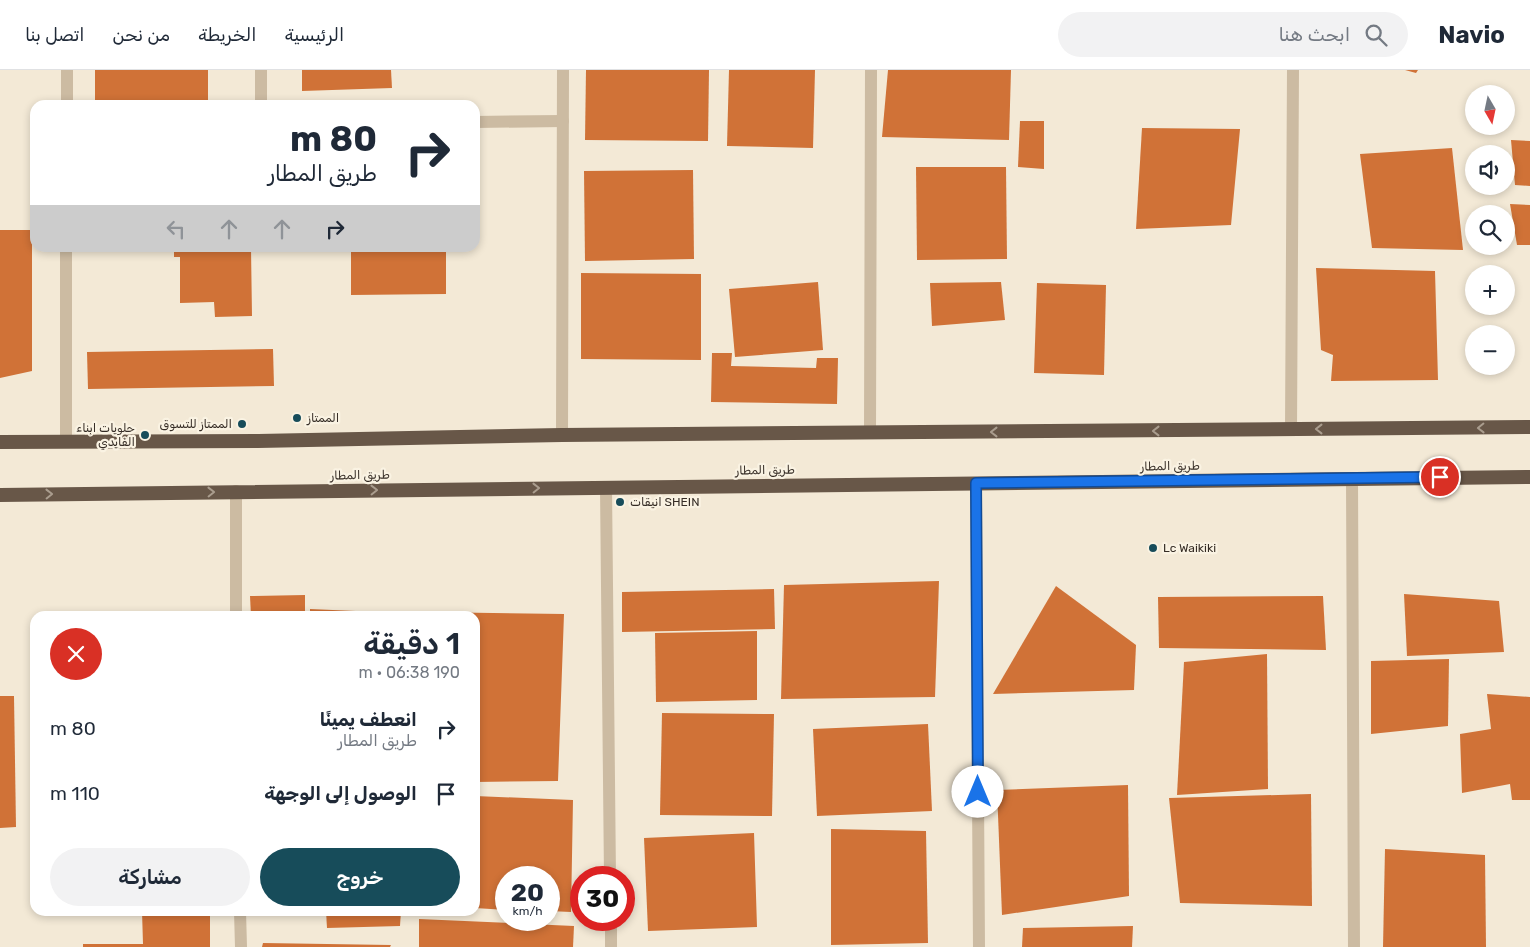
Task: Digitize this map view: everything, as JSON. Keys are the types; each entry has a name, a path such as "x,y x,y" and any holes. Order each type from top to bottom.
{"highway":[{"path":"0,442 268,440 562,434 1530,427"},
{"name":"طريق المطار","path":"0,495 1530,477"}],"street":[{"path":"67,70 67,100"},
{"path":"261,70 261,100"},
{"path":"562,434 563,70"},
{"path":"870,433 871,70"},
{"path":"1291,430 1293,70"},
{"path":"480,122 563,120"},
{"path":"66,252 66,441"},
{"path":"1352,479 1354,947"},
{"path":"976,483 979,947"},
{"path":"606,487 610,866"},
{"path":"236,491 236,611"},
{"path":"240,916 241,947"},
{"path":"611,931 611,947"}],"building":[{"path":"95,70 208,70 208,100 95,100"},
{"path":"302,70 391,70 392,88 302,91"},
{"path":"586,70 709,70 708,141 585,140"},
{"path":"729,70 815,70 813,148 727,146"},
{"path":"888,70 1011,70 1009,140 882,137"},
{"path":"1405,70 1418,70 1416,73"},
{"path":"1020,121 1044,121 1044,169 1018,167"},
{"path":"1142,128 1240,129 1231,225 1136,229"},
{"path":"1511,140 1530,141 1530,186 1515,185 1515,145 1511,145"},
{"path":"1452,148 1463,250 1372,248 1360,154"},
{"path":"916,167 1006,167 1007,259 917,260"},
{"path":"693,170 694,259 585,261 584,171"},
{"path":"1510,204 1530,205 1530,245 1517,245 1515,205"},
{"path":"0,230 30,230 30,252 32,252 32,371 0,378"},
{"path":"174,252 251,252 252,316 215,317 214,302 180,303 180,257 174,257"},
{"path":"351,252 446,252 446,294 351,295"},
{"path":"1316,268 1435,271 1438,380 1331,381 1333,355 1321,350"},
{"path":"581,273 701,274 701,360 581,359"},
{"path":"818,282 823,350 735,357 729,289"},
{"path":"1001,282 1005,320 932,326 930,283"},
{"path":"1037,283 1106,285 1104,375 1034,373"},
{"path":"273,349 274,386 88,389 87,352"},
{"path":"712,353 732,353 731,366 816,368 817,358 838,358 837,404 711,402"},
{"path":"939,581 935,697 781,699 784,585"},
{"path":"1056,586 1136,645 1134,690 993,694"},
{"path":"774,589 775,629 622,632 622,592"},
{"path":"1404,594 1499,601 1504,652 1407,656"},
{"path":"305,595 305,611 251,611 250,596"},
{"path":"1323,596 1326,650 1159,648 1158,597"},
{"path":"310,609 356,611 310,611"},
{"path":"480,613 564,614 558,781 480,782"},
{"path":"757,631 757,700 656,702 655,633"},
{"path":"1267,654 1268,789 1177,795 1184,662"},
{"path":"1449,659 1448,726 1371,734 1371,661"},
{"path":"1487,694 1530,697 1530,800 1512,800 1510,784 1462,793 1460,734 1491,729"},
{"path":"0,696 14,696 16,827 0,828"},
{"path":"662,713 774,714 772,816 660,815"},
{"path":"928,724 932,811 817,816 813,729"},
{"path":"1128,785 1129,896 1002,915 997,790"},
{"path":"1311,794 1312,906 1180,903 1169,798"},
{"path":"480,796 573,800 570,912 560,912 560,866 495,866 495,909 480,908"},
{"path":"831,829 926,831 928,943 831,945"},
{"path":"754,833 757,927 648,931 644,838"},
{"path":"1385,849 1485,855 1486,947 1383,947"},
{"path":"142,916 210,916 210,947 83,947 83,944 143,944"},
{"path":"326,916 401,916 400,926 327,928"},
{"path":"419,919 495,922 495,931 560,931 560,925 570,926 570,931 574,931 573,947 419,947"},
{"path":"1133,926 1132,947 1022,947 1023,928"},
{"path":"263,943 391,945 390,947 262,947"}],"place":[{"name":"الممتاز","path":"297,418"},
{"name":"الممتاز للتسوق","path":"242,424"},
{"name":"حلويات ابناء الفايدي","path":"145,435"},
{"name":"انيقات SHEIN","path":"620,502"},
{"name":"Lc Waikiki","path":"1153,548"}],"route":[{"path":"978,792 976,483 1440,477"}]}
